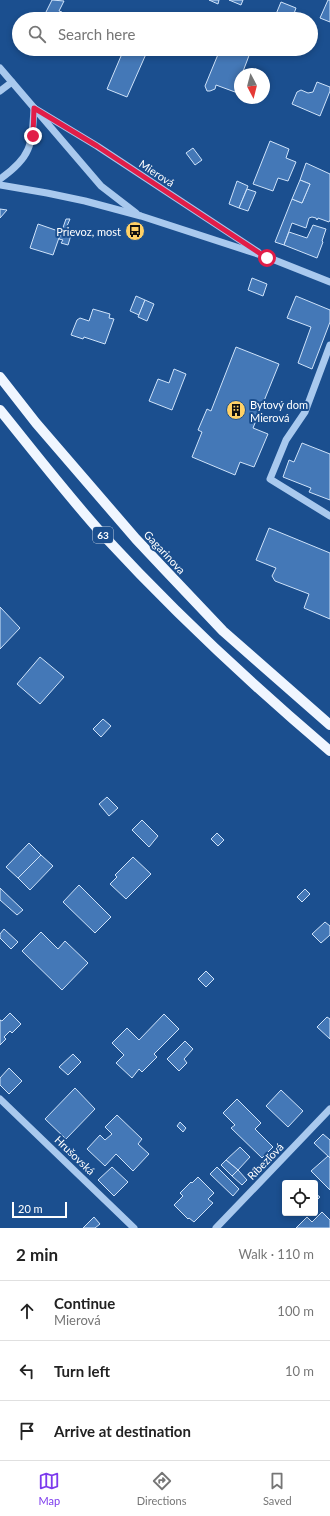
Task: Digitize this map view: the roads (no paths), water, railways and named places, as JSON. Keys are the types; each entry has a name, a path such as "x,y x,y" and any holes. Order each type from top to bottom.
{"main road":[{"name":"Gagarinova","path":"0,378 36,423 136,538 223,631 330,725"},
{"name":"63","path":"0,410 104,536 155,589 242,674 330,751"}],"street":[{"name":"Mierová","path":"0,68 101,186 140,216"},
{"path":"0,91 12,82"},
{"name":"Mierová","path":"34,108 97,146 267,258"},
{"path":"0,179 18,165 27,153 33,136 34,108"},
{"name":"Mierová","path":"0,185 47,192 140,216 267,258 330,282"},
{"path":"330,345 305,412 286,440 270,479 330,516"},
{"name":"Hrušovská","path":"0,1099 134,1228"},
{"name":"Ríbezľová","path":"216,1228 330,1109"}],"place":[{"name":"Prievoz, most","path":"135,231"},
{"name":"Bytový dom Mierová","path":"236,410"}]}
